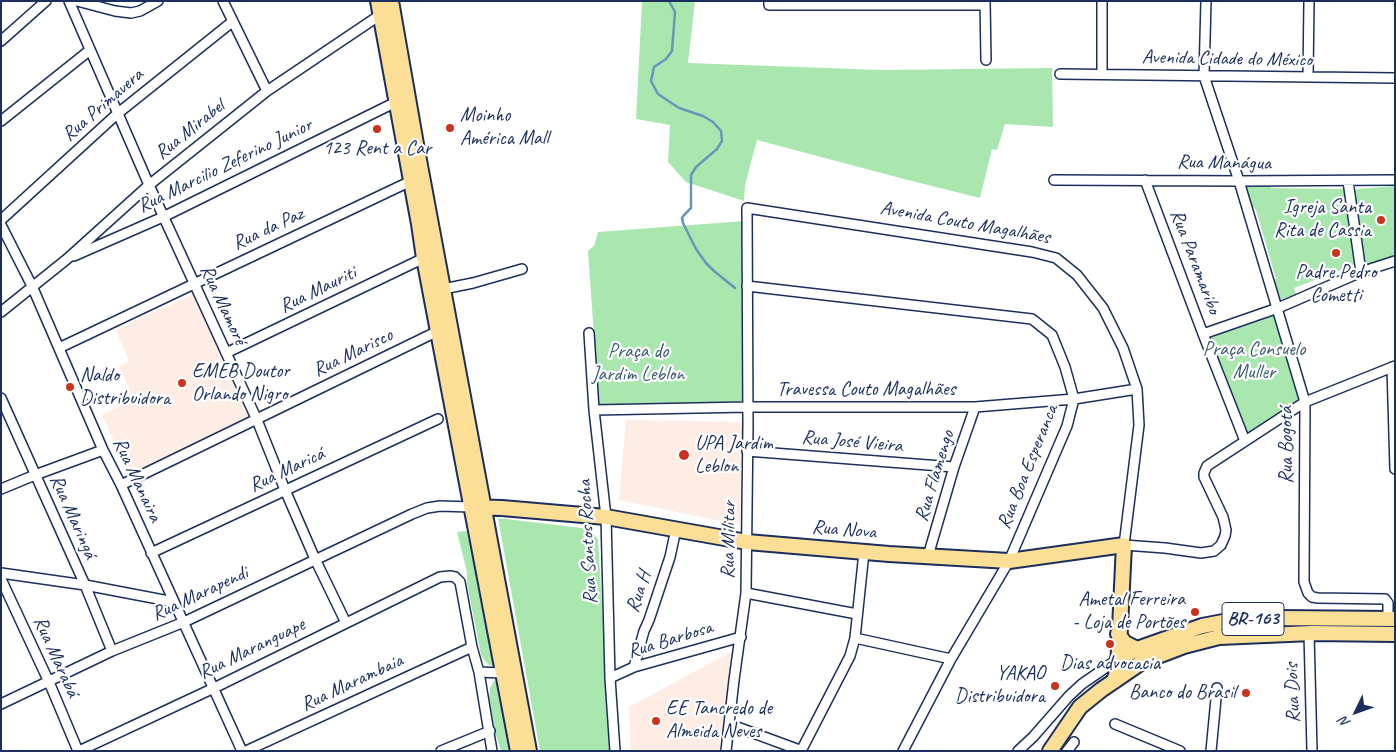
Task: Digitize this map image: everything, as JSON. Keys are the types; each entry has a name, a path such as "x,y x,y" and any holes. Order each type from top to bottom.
{"main road":[{"path":"378,1 438,331 529,751"},
{"path":"391,1 443,289 502,673 518,751"},
{"name":"Rua Nova","path":"477,507 606,517 747,542 890,554 1009,561 1124,546"},
{"name":"Avenida Couto Magalhães","path":"1114,681 1118,669 1118,634 1124,546"},
{"name":"BR-163","path":"1118,658 1137,649 1202,626 1239,619 1391,619"},
{"name":"BR-163","path":"1050,751 1080,707 1142,662 1184,646 1220,638 1308,633 1395,634"},
{"path":"1118,634 1125,643 1137,649"}],"street":[{"path":"1,41 46,1"},
{"name":"Rua Mamoré","path":"69,1 163,217 257,420 315,559 346,623"},
{"path":"77,1 130,13 140,11 158,1"},
{"path":"223,1 267,91"},
{"path":"769,1 769,5 985,3 986,60"},
{"path":"1102,1 1102,74"},
{"name":"Rua Bogotá","path":"1206,1 1204,76 1239,181 1305,402 1304,582 1312,597 1385,598 1388,603 1391,619"},
{"path":"1308,77 1309,1"},
{"name":"Rua Mirabel","path":"1,312 67,259 149,185 267,91 380,15"},
{"name":"Rua Primavera","path":"1,220 117,114 232,22"},
{"path":"1,121 90,50"},
{"name":"Avenida Cidade do México","path":"1060,74 1395,78"},
{"name":"Rua Marcilio Zeferino Junior","path":"67,259 163,217 396,102"},
{"name":"Rua Manágua","path":"1054,180 1395,180"},
{"name":"Rua Paramaribo","path":"1145,180 1245,441"},
{"name":"Rua da Paz","path":"59,348 411,181"},
{"path":"1348,181 1361,272"},
{"name":"Rua Militar","path":"726,751 746,593 748,407 747,208"},
{"name":"Avenida Couto Magalhães","path":"747,208 1032,252 1056,258 1077,275 1103,308 1123,348 1137,389 1139,424 1124,546"},
{"name":"Rua Manaira","path":"1,225 32,286 102,450 121,484 242,751"},
{"name":"Rua Mauriti","path":"226,353 424,258"},
{"path":"1203,334 1278,308 1361,272 1395,260"},
{"path":"443,289 522,269"},
{"name":"Rua Boa Esperanca","path":"747,286 1032,319 1052,335 1065,367 1074,399 1067,426 1009,561 951,659 903,751"},
{"name":"Rua Marisco","path":"121,484 438,331"},
{"name":"Rua Santos Rocha","path":"590,332 594,410 606,517 610,678 615,751"},
{"path":"1245,441 1305,402 1394,366 1395,469"},
{"name":"Travessa Couto Magalhães","path":"594,410 748,407 975,407 1074,399 1137,389"},
{"name":"Rua Maringá","path":"1,398 85,585 112,651"},
{"name":"Rua Flamengo","path":"928,556 954,467 975,407"},
{"name":"Rua Maricá","path":"151,552 438,419"},
{"name":"Rua Nova","path":"1124,546 1165,548 1201,553 1210,552 1218,548 1224,540 1226,530 1223,517 1204,477 1204,473 1207,466 1245,441"},
{"path":"1,489 35,474 102,450"},
{"name":"Rua José Vieira","path":"747,451 954,467"},
{"name":"Rua Marapendi","path":"1,704 112,651 184,622 412,514 427,508 440,506 477,507"},
{"name":"Rua H","path":"634,667 644,631 670,557 676,529"},
{"path":"729,724 801,751 850,656 855,638 864,552"},
{"path":"1,573 85,585 174,602"},
{"name":"Rua Maranguape","path":"78,751 214,688 440,577 450,576 460,582 472,647"},
{"name":"Rua Marabá","path":"1,579 49,682 78,751"},
{"path":"746,593 857,614"},
{"name":"Rua Dois","path":"1308,633 1312,751"},
{"name":"Rua Barbosa","path":"610,678 634,667 741,637"},
{"path":"855,638 951,659"},
{"path":"472,647 479,672 492,751"},
{"name":"Rua Marambaia","path":"246,751 472,647"},
{"name":"BR-163","path":"1018,751 1069,696 1082,684 1118,658"},
{"path":"479,672 502,673"},
{"path":"1211,751 1217,688"},
{"path":"1115,724 1180,751"},
{"path":"441,751 490,730"},
{"path":"1067,751 1074,742"}],"shaded area":[{"name":"EMEB Doutor Orlando Nigro","path":"193,294 200,298 251,414 249,419 135,473 128,472 102,415 134,400 119,366 129,361 116,330"},
{"name":"UPA Jardim Leblon","path":"626,420 747,422 740,525 619,500"},
{"path":"733,651 724,751 631,751 629,707"}],"green space":[{"path":"642,1 695,1 688,63 881,70 1052,68 1053,127 1005,124 997,150 992,149 980,198 757,140 745,185 744,201 686,182 668,162 670,125 636,119"},
{"path":"1271,183 1271,188 1344,189 1358,263 1294,288 1296,294 1277,301 1271,280 1276,279 1256,210 1246,199 1243,187 1246,184"},
{"path":"1395,186 1395,256 1369,266 1363,265 1354,191 1356,189"},
{"name":"Praça do Jardim Leblon","path":"744,221 745,401 599,406 588,251 594,246 598,232"},
{"name":"Praça Consuelo Muller","path":"1275,313 1303,399 1246,436 1209,336"},
{"path":"498,518 590,529 598,539 611,751 540,751"},
{"path":"467,531 494,666 489,665 481,655 467,583 467,572 457,532"},
{"path":"494,681 499,681 512,751 501,751 495,732 489,698 490,688"}],"waterway":[{"path":"669,1 675,12 672,51 666,59 654,67 651,81 658,94 679,108 703,116 713,122 721,131 722,141 717,149 696,167 691,175 691,208 682,218 683,223 696,249 706,263 735,288"}],"place":[{"name":"Moinho América Mall","path":"450,128"},
{"name":"123 Rent a Car","path":"377,129"},
{"name":"Igreja Santa Rita de Cassia","path":"1381,220"},
{"name":"Padre Pedro Cometti","path":"1336,253"},
{"name":"EMEB Doutor Orlando Nigro","path":"182,383"},
{"name":"Naldo Distribuidora","path":"70,387"},
{"name":"UPA Jardim Leblon","path":"684,455"},
{"name":"Ametal Ferreira - Loja de Portões","path":"1195,612"},
{"name":"Dias advocacia","path":"1110,644"},
{"name":"YAKAO Distribuidora","path":"1055,686"},
{"name":"Banco do Brasil","path":"1246,693"},
{"name":"EE Tancredo de Almeida Neves","path":"656,721"}]}
